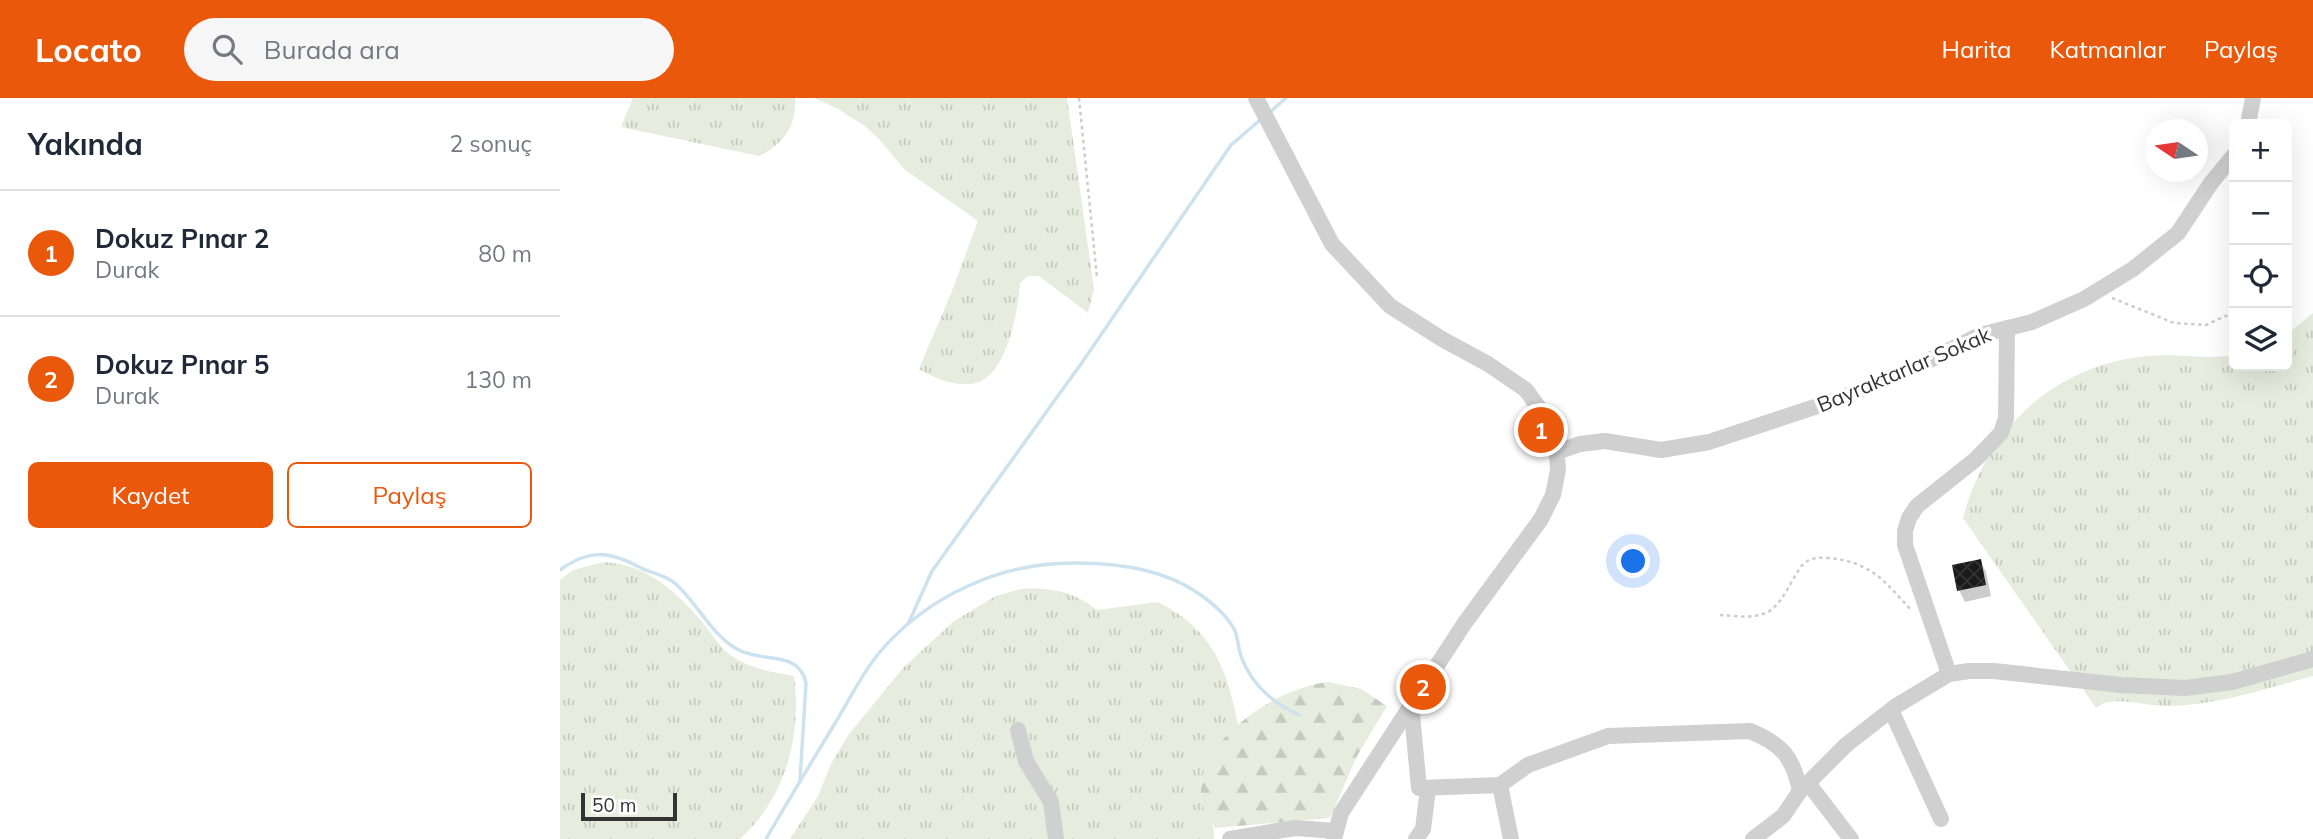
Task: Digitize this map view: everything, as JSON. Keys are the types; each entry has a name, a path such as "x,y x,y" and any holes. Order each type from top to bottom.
{"street":[{"path":"1230,839 1295,828 1335,835 1340,813 1464,624 1541,519 1553,495 1558,470 1556,443 1544,415 1526,390 1488,364 1390,306 1332,244 1276,141 1256,98"},
{"path":"2249,119 2253,98"},
{"name":"Bayraktarlar Sokak","path":"1556,452 1580,444 1605,442 1661,450 1709,442 1842,398 1926,362 1980,335 2032,322 2097,292 2133,269 2178,233 2229,161"},
{"path":"1949,674 1905,545 1905,531 1917,506 1976,459 2004,429 2007,328"},
{"path":"1753,839 1783,816 1804,787 1846,746 1891,710 1949,674 1994,671 2121,685 2185,688 2232,682 2313,659"},
{"path":"1412,704 1419,788 1500,785 1528,765 1608,736 1750,731 1769,739 1785,752 1804,787 1851,839"},
{"path":"1891,710 1941,819"},
{"path":"1018,730 1026,761 1051,802 1056,839"},
{"path":"1500,785 1511,839"},
{"path":"1416,839 1423,829 1428,789"}],"path":[{"path":"1079,98 1097,278"},
{"path":"2097,292 2174,323 2206,325 2229,314"},
{"path":"1720,615 1742,617 1764,614 1779,600 1800,568 1812,559 1820,557 1849,560 1868,568 1919,618"}],"green space":[{"path":"633,98 795,98 795,108 787,133 775,146 759,156 621,127"},
{"path":"814,98 1067,98 1094,289 1088,313 1039,276 1028,276 1020,283 1014,322 1005,351 990,374 981,381 958,384 941,380 919,369 978,221 904,169 865,126"},
{"path":"2313,313 2313,676 2203,703 2165,706 2119,701 2096,708 1963,518 1974,486 1989,456 2007,430 2029,407 2055,387 2083,372 2115,362 2160,355 2229,355 2229,371 2292,371 2292,330"},
{"path":"604,562 634,568 660,582 693,612 732,656 762,669 794,676 795,721 787,764 769,804 740,839 560,839 560,580 573,570"},
{"path":"1021,589 1062,592 1097,610 1158,602 1177,613 1205,638 1215,653 1229,686 1238,725 1208,762 1201,784 1201,796 1213,826 1214,839 790,839 818,796 831,764 849,734 904,667 954,621 996,596"},
{"path":"1329,682 1361,689 1387,706 1357,756 1330,818 1215,828 1202,803 1202,778 1212,755 1230,732 1253,713 1278,698 1305,687"}],"building":[{"path":"1981,559 1986,585 1957,591 1952,565"}],"waterway":[{"path":"1269,113 1286,98"},
{"path":"909,622 932,571 1083,361 1231,145 1260,120"},
{"path":"560,570 580,558 590,556 608,555 628,562 677,585 719,635 735,648 745,653 796,665 806,683 800,780"},
{"path":"766,839 856,686 879,653 919,615 943,599 967,586 1020,569 1048,564 1107,564 1155,573 1184,585 1198,593 1228,620 1235,631 1245,666 1264,692 1299,715"}],"place":[{"name":"Dokuz Pınar 2","path":"1541,430"},
{"name":"Dokuz Pınar 5","path":"1423,687"}]}
